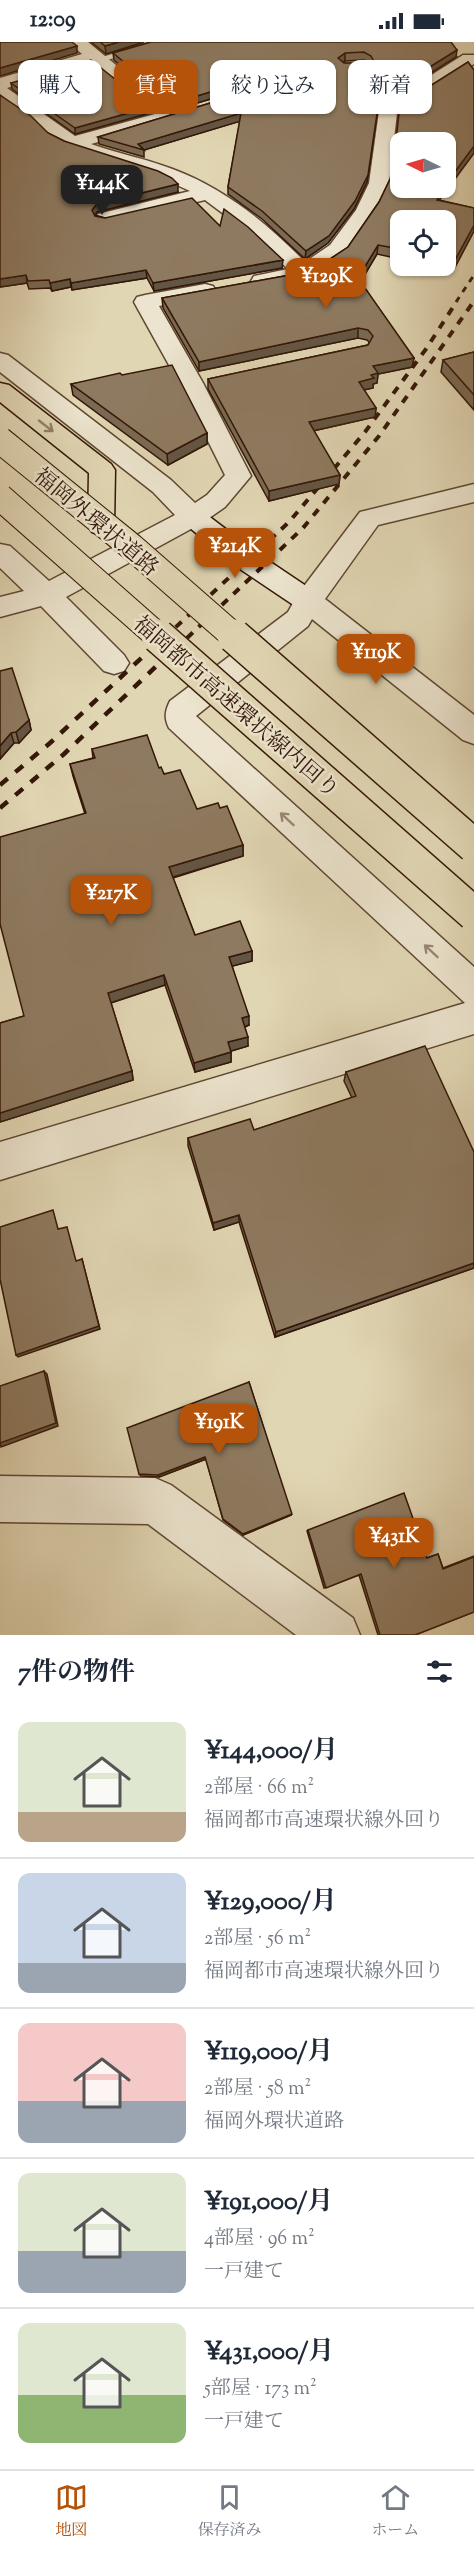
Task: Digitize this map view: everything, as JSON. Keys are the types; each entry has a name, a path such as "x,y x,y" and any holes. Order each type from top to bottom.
{"highway":[{"path":"0,390 102,470 101,526"},
{"path":"0,441 132,547 474,846"},
{"name":"福岡外環状道路","path":"0,441 101,526 474,826"},
{"name":"福岡外環状道路","path":"0,498 474,906"},
{"name":"福岡都市高速環状線内回り","path":"0,498 474,914"}],"street":[{"path":"73,143 175,114 76,42"},
{"path":"0,84 96,58"},
{"path":"432,83 469,59"},
{"path":"0,91 40,118 58,135 73,143 88,150 166,173 209,193 236,210 276,244 303,273"},
{"path":"0,607 47,596 194,517 216,501 238,476 202,381 145,302 303,273 338,250 366,210 379,183 388,114"},
{"path":"105,218 209,193"},
{"path":"0,360 162,486 194,517 248,560 308,602 474,732"},
{"path":"474,493 369,518 298,619 181,708 180,720 474,990"},
{"path":"0,553 114,663"},
{"path":"0,1161 474,1017"},
{"path":"0,1499 155,1500 336,1635"}],"lane":[{"path":"96,58 164,42"}],"building":[{"path":"0,42 72,42 77,46 28,60 18,60 18,63 0,68"},
{"path":"100,42 119,42 105,46"},
{"path":"151,42 451,42 457,50 432,66 432,60 373,60 364,52 345,53 338,58 348,63 348,114 377,114 368,175 355,201 329,236 306,251 262,211 228,187 241,114 336,114 336,60 210,60 210,92 198,96 198,60 122,60 113,53"},
{"path":"468,62 474,70 474,146 456,170 456,132 397,132 399,114 432,114 432,85"},
{"path":"102,69 114,78 114,114 125,114 75,128 55,114 102,114"},
{"path":"18,81 18,88 11,83"},
{"path":"0,95 18,107 18,114 28,114 48,133 64,141 158,171 178,184 97,204 92,210 95,216 105,218 192,198 220,226 224,209 248,227 283,260 153,283 146,270 71,283 70,279 50,283 49,280 28,281 26,275 0,279"},
{"path":"210,103 210,114 238,114 138,144 144,150 98,137 174,114 198,114 198,107"},
{"path":"390,179 390,198 438,198 437,200 474,208 474,225 456,258 456,210 390,210 390,247 378,245 358,278 414,358 373,366 378,373 371,375 374,378 359,382 376,408 309,422 340,475 269,491 208,379 368,345 373,336 368,330 358,328 199,362 162,298 312,271 348,247 379,202"},
{"path":"474,352 474,395 443,360"},
{"path":"172,365 207,433 167,454 71,384 120,373 122,375"},
{"path":"12,668 29,720 16,732 11,733 0,746 0,671"},
{"path":"147,735 159,768 161,767 164,774 180,770 197,809 218,803 220,808 227,806 243,845 169,867 195,935 240,921 252,951 229,957 249,1016 242,1018 248,1037 228,1042 231,1052 194,1063 164,975 108,993 132,1071 0,1113 0,1023 24,1016 0,924 0,837 86,813 70,764 95,758 92,749"},
{"path":"425,1046 474,1152 474,1263 276,1332 239,1215 213,1223 188,1138 250,1119 254,1130 356,1096 346,1072"},
{"path":"53,1210 58,1229 67,1227 76,1261 82,1259 99,1326 16,1355 0,1279 0,1227"},
{"path":"44,1371 56,1423 0,1443 0,1386"},
{"path":"249,1382 292,1514 243,1534 223,1519 205,1457 158,1475 139,1474 127,1428"},
{"path":"404,1493 427,1558 438,1554 443,1569 474,1557 474,1612 415,1635 380,1635 361,1574 326,1588 308,1530"}],"railway":[{"path":"456,302 474,275"},
{"path":"164,638 289,522 365,432 426,349 457,301"},
{"path":"187,638 303,528 379,436 474,301"},
{"path":"0,785 50,743 165,636"},
{"path":"0,808 64,754 188,636"}]}
